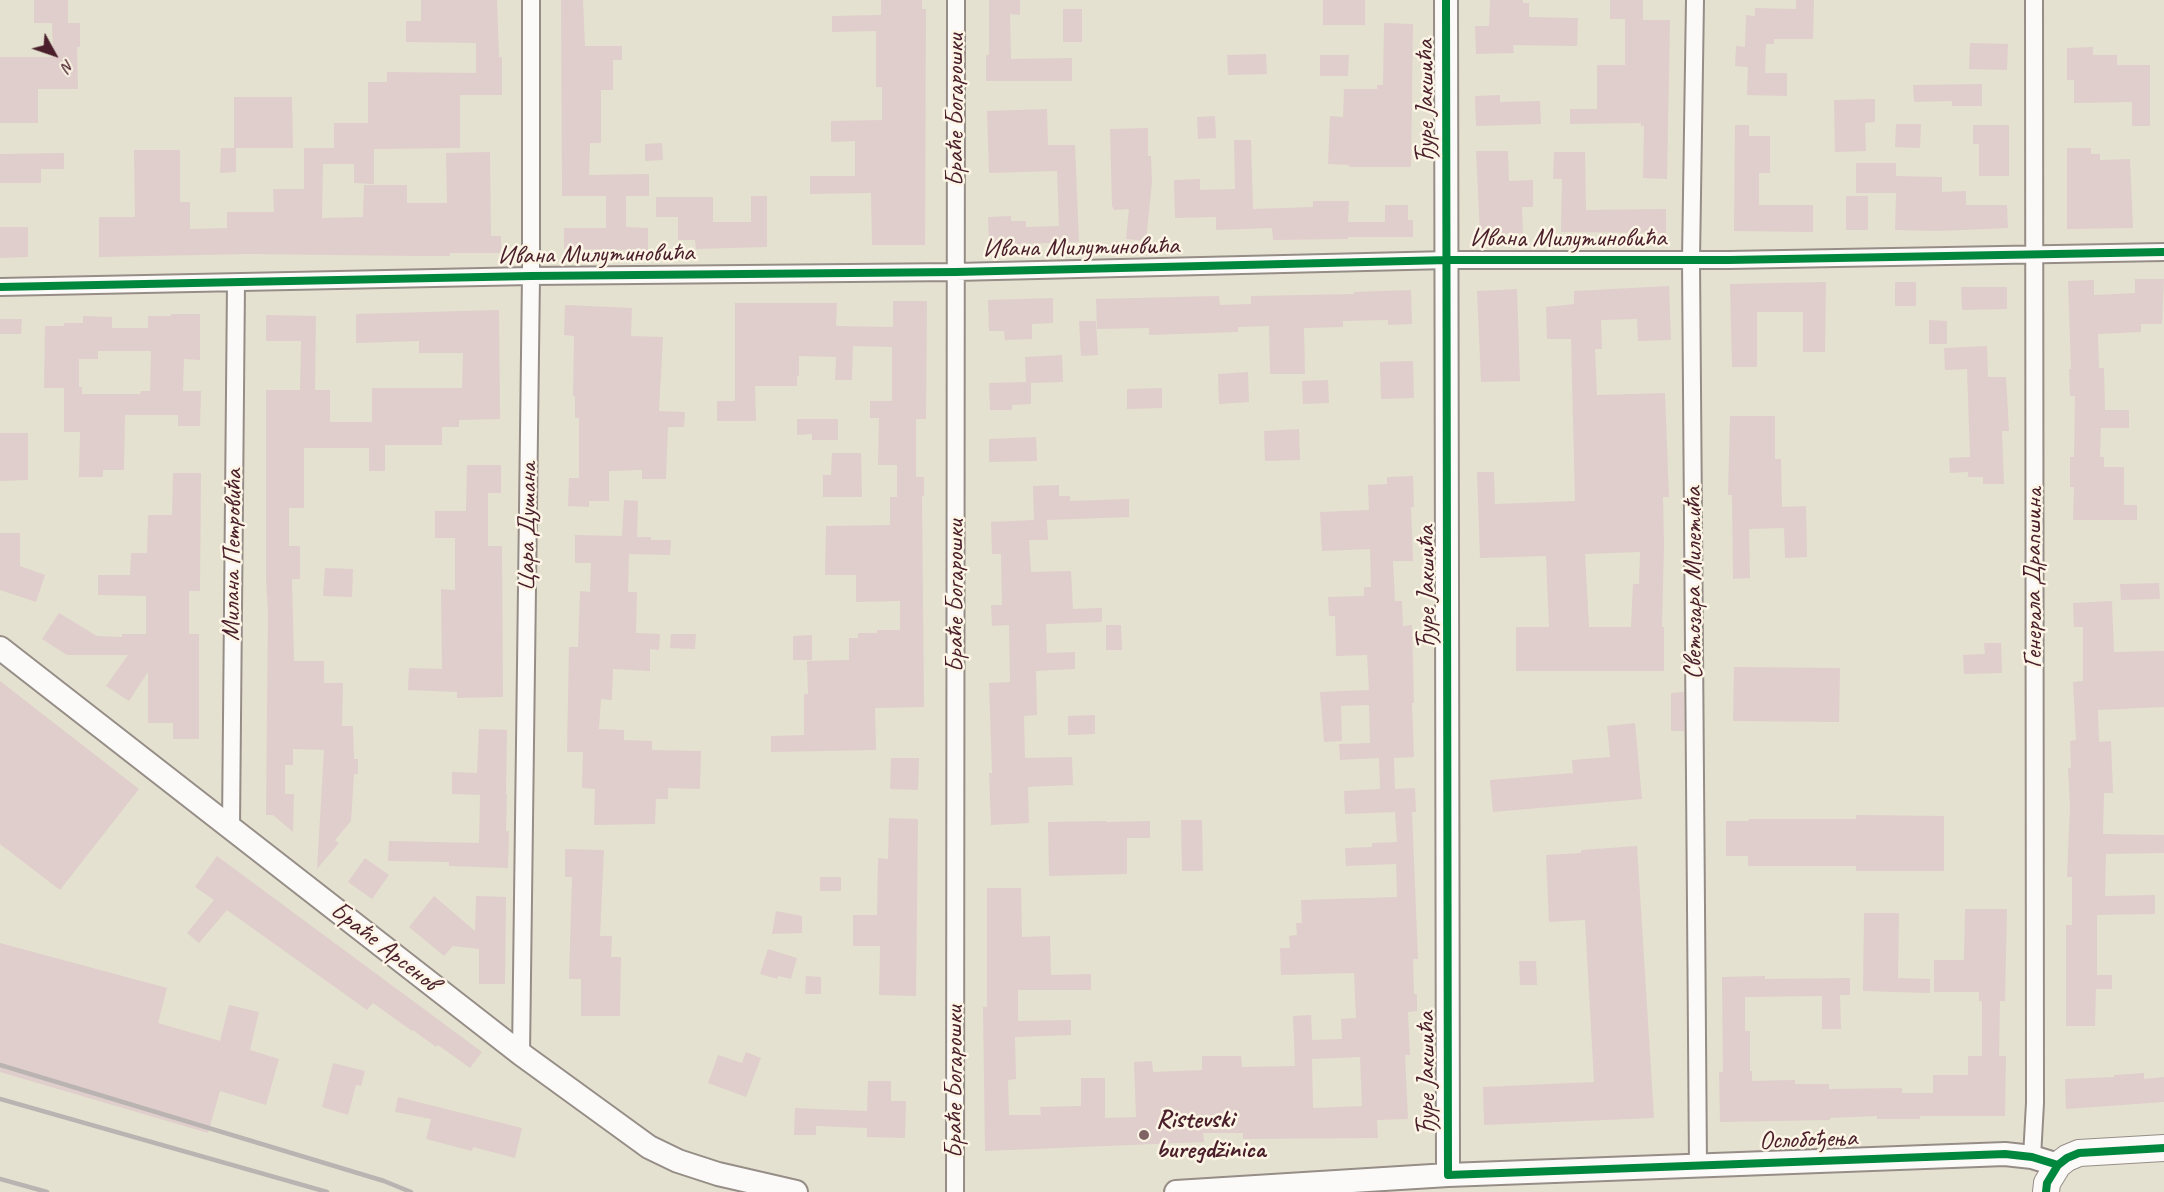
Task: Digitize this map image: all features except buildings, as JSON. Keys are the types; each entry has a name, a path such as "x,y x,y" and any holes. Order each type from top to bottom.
{"main road":[{"name":"Ђуре Јакшића","path":"1446,0 1449,1176"},
{"name":"Браће Арсенов","path":"0,648 521,1054 649,1147 678,1161 718,1174 796,1192"},
{"path":"2046,1192 2047,1183 2058,1166 2067,1158 2079,1153 2164,1148"},
{"name":"Ослобођења","path":"1176,1192 1449,1176 2005,1154 2032,1157 2058,1166"}],"street":[{"name":"Цара Душана","path":"521,1054 531,276 531,0"},
{"name":"Браће Богарошки","path":"955,1192 956,0"},
{"name":"Светозара Милетића","path":"1695,0 1691,260 1698,1166"},
{"name":"Генерала Драпшина","path":"2032,1157 2035,1103 2034,0"},
{"name":"Ивана Милутиновића","path":"0,287 531,276 956,272 1448,260 1691,260 2164,252"},
{"name":"Милана Петровића","path":"231,826 236,283"}],"railway":[{"path":"0,1065 384,1181 411,1192"},
{"path":"0,1099 327,1192"},
{"path":"0,1179 47,1192"}],"cycle path":[{"path":"1446,0 1448,1175 2005,1154 2032,1157 2058,1165"},
{"path":"0,287 531,276 956,272 1448,260 1729,260 2164,252"},
{"path":"2046,1192 2047,1183 2058,1165 2079,1153 2164,1148"}],"place":[{"name":"Ristevski buregdžinica","path":"1144,1135"}]}
